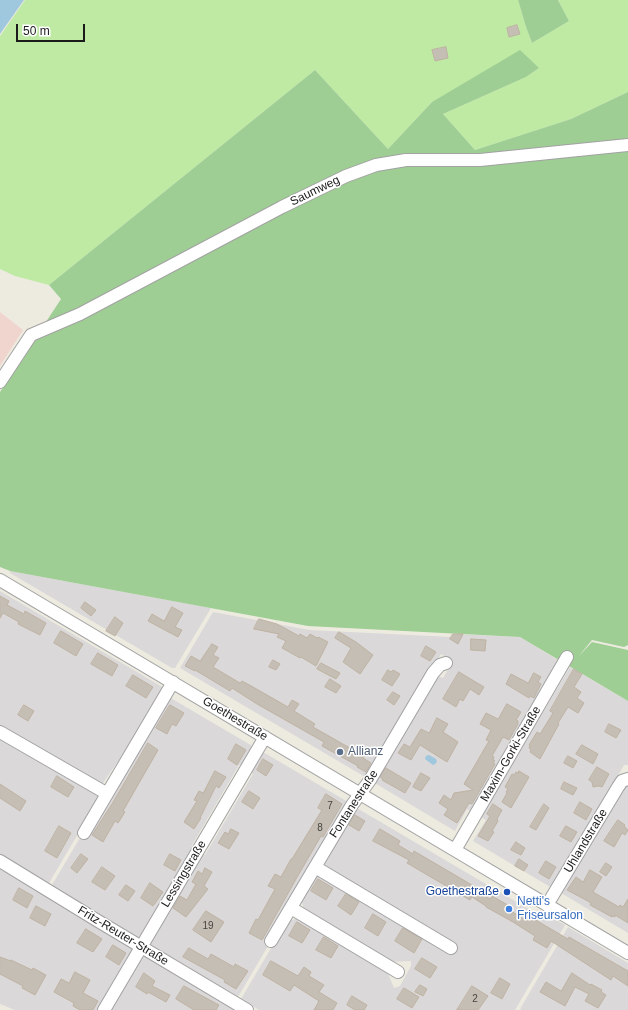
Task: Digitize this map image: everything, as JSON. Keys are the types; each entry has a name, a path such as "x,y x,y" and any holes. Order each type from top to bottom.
{"street":[{"name":"Saumweg","path":"0,382 31,335 80,314 282,207 346,176 376,165 406,160 480,160 628,145"},
{"name":"Goethestraße","path":"0,580 628,953"},
{"name":"Maxim-Gorki-Straße","path":"455,850 567,657"},
{"name":"Fontanestraße","path":"271,941 352,805 370,780 433,673 440,665 446,663"},
{"path":"84,833 106,793 173,682"},
{"path":"0,732 106,793"},
{"name":"Lessingstraße","path":"104,1010 265,737"},
{"name":"Uhlandstraße","path":"547,905 618,787 622,781 628,779"},
{"name":"Fritz-Reuter-Straße","path":"0,861 247,1010"},
{"path":"315,867 451,948"},
{"path":"291,908 398,972"}],"shaded area":[{"path":"0,312 23,330 0,366"},
{"path":"10,571 211,608 175,668 172,668 10,573"},
{"path":"0,591 164,688 125,751 101,786 0,728"},
{"path":"213,612 309,630 451,637 453,634 520,637 561,662 472,812 467,809 455,831 373,782 436,675 443,678 453,661 441,654 367,778 180,668"},
{"path":"570,667 628,701 628,765 624,765 552,888 473,841 486,820 481,817"},
{"path":"169,697 254,747 242,767 239,765 191,847 194,849 139,938 52,885 81,836"},
{"path":"0,735 101,795 49,883 0,854"},
{"path":"263,752 348,802 264,944 268,946 238,997 150,944 202,854 205,855 253,774 251,772"},
{"path":"628,785 628,933 561,893 624,787"},
{"path":"355,807 542,917 544,913 565,925 515,1010 259,1010 241,999 287,921 300,918 386,969 394,988 400,986 411,966 411,961 390,962 304,911 301,898"},
{"path":"0,869 42,894 88,918 135,948 133,954 98,1010 15,1010 0,1004"},
{"path":"568,927 628,963 628,1010 520,1009"},
{"path":"144,955 235,1010 111,1010"}],"green space":[{"path":"25,0 518,0 532,43 569,21 558,0 628,0 628,92 571,119 475,150 443,114 526,77 539,68 432,102 388,149 315,70 49,285 15,276 0,269 0,36"},
{"path":"518,0 558,0 569,21 532,43"},
{"path":"520,50 539,68 526,77 443,114 475,150 571,119 628,92 628,645 624,647 592,640 578,657 592,642 628,650 628,701 520,637 308,626 10,571 0,567 0,392 61,299 49,285 315,70 388,149 432,102"}],"water":[{"path":"0,0 24,0 0,34"},
{"path":"429,755 436,759 437,762 435,764 433,765 425,759 426,756"}],"building":[{"path":"517,25 520,34 509,37 507,28"},
{"path":"446,47 448,58 435,61 432,50"},
{"path":"0,596 9,601 7,605 24,614 25,611 46,623 40,635 18,624 19,622 3,613 0,618"},
{"path":"85,602 96,610 91,616 81,608"},
{"path":"172,607 183,613 175,627 182,630 178,637 148,621 152,614 164,621"},
{"path":"115,617 123,623 115,636 106,631"},
{"path":"259,619 277,624 299,636 300,634 307,638 310,634 328,642 316,666 282,648 286,641 277,637 279,634 254,629"},
{"path":"61,631 83,644 76,656 54,643"},
{"path":"339,632 356,642 373,655 360,674 343,662 351,648 335,638"},
{"path":"453,634 463,634 458,644 450,639"},
{"path":"471,639 486,640 485,651 471,650"},
{"path":"212,644 218,647 213,655 219,658 213,667 240,683 242,681 288,707 292,700 299,704 294,711 315,724 313,727 364,756 363,758 371,763 366,772 322,746 324,742 232,688 230,691 195,670 185,666 191,656 200,661"},
{"path":"426,646 436,652 430,661 421,656"},
{"path":"98,653 118,665 112,676 91,664"},
{"path":"273,660 280,664 276,670 269,667"},
{"path":"321,663 340,673 336,679 317,669"},
{"path":"574,669 582,674 574,687 581,692 577,698 584,703 578,713 568,707 558,723 559,724 540,759 530,752 531,750 529,745 537,732 540,734 553,713 550,711"},
{"path":"388,670 391,672 393,670 400,674 392,686 382,680"},
{"path":"459,672 484,687 479,695 470,689 463,701 460,699 456,707 443,699"},
{"path":"534,673 541,677 538,682 541,684 534,698 530,696 529,698 506,684 511,674 528,683"},
{"path":"133,675 153,687 146,698 126,686"},
{"path":"330,679 341,686 336,693 325,687"},
{"path":"393,692 400,696 394,705 387,700"},
{"path":"507,704 521,712 516,720 518,721 518,724 509,740 503,737 492,756 494,757 493,760 495,761 493,763 495,764 472,804 469,803 457,823 444,815 448,809 439,803 444,795 451,800 454,793 473,790 464,784 489,741 486,740 491,730 480,724 486,713 498,719"},
{"path":"24,705 34,711 28,721 18,715"},
{"path":"170,705 184,713 176,726 172,724 167,734 156,728"},
{"path":"437,718 448,724 443,732 458,742 447,762 420,745 411,760 398,753 404,744 410,747 421,729 429,733"},
{"path":"609,724 621,730 616,738 605,732"},
{"path":"148,743 158,750 123,811 125,812 118,823 115,821 103,842 92,835"},
{"path":"236,744 246,750 237,765 228,759"},
{"path":"582,745 598,754 593,764 576,754"},
{"path":"568,756 577,761 573,768 564,763"},
{"path":"263,759 273,765 266,776 257,770"},
{"path":"597,767 609,774 602,787 593,787 592,782 589,780"},
{"path":"386,768 411,783 405,793 382,780 383,779 380,777"},
{"path":"215,771 226,777 219,788 216,786 201,818 194,829 184,822 197,801 194,800 199,791 203,793"},
{"path":"519,771 529,777 511,808 502,802 508,789 505,787 512,774 514,775"},
{"path":"421,773 430,778 421,791 413,787"},
{"path":"57,776 74,787 68,797 51,787"},
{"path":"564,782 577,788 573,795 561,789"},
{"path":"0,784 26,801 20,811 0,798"},
{"path":"249,791 260,798 253,809 242,802"},
{"path":"326,794 342,804 323,837 321,836 262,940 249,933 275,889 268,886 275,874 281,877 322,810 318,808"},
{"path":"580,802 592,809 586,820 574,813"},
{"path":"493,804 502,810 492,831 494,832 488,841 478,836 490,816 487,814"},
{"path":"544,804 549,808 536,830 530,827"},
{"path":"355,815 365,821 359,831 349,825"},
{"path":"618,820 625,825 624,826 628,830 625,835 622,833 614,847 604,841"},
{"path":"59,826 71,833 57,858 45,851"},
{"path":"566,826 577,832 571,842 560,836"},
{"path":"231,829 239,833 229,849 218,843 225,832 228,834"},
{"path":"380,829 400,841 398,845 413,854 414,851 477,888 476,890 490,899 492,896 513,908 511,911 524,919 527,915 628,971 628,986 613,976 611,980 551,941 547,948 533,940 535,936 472,897 470,900 407,863 409,860 373,841"},
{"path":"516,842 525,848 521,855 511,850"},
{"path":"81,854 88,859 77,873 71,868"},
{"path":"170,854 181,860 175,871 164,865"},
{"path":"519,859 528,865 524,871 515,866"},
{"path":"546,861 556,867 549,879 539,873"},
{"path":"606,863 612,867 606,876 600,872"},
{"path":"102,867 115,876 105,890 92,882"},
{"path":"205,868 212,872 204,886 208,889 186,917 173,908 180,896 187,900 196,884 192,882 198,871 202,874"},
{"path":"590,870 602,877 593,892 619,907 620,905 623,907 628,899 628,923 615,915 615,917 612,917 590,905 591,903 567,890 576,877 583,882"},
{"path":"318,879 333,888 326,900 311,891"},
{"path":"150,883 163,892 153,906 141,898"},
{"path":"126,885 135,891 128,901 119,895"},
{"path":"19,888 33,896 27,908 13,900"},
{"path":"346,894 359,902 351,915 338,906"},
{"path":"36,906 51,914 45,926 30,918"},
{"path":"206,911 224,922 211,942 193,930"},
{"path":"373,914 386,922 378,936 365,928"},
{"path":"297,922 310,930 302,943 289,936"},
{"path":"403,928 422,939 414,953 395,941"},
{"path":"86,929 102,939 93,952 77,943"},
{"path":"324,937 338,946 331,958 316,950"},
{"path":"113,945 126,953 119,965 106,957"},
{"path":"189,948 208,959 211,954 234,967 235,964 248,971 236,989 224,982 225,980 183,957"},
{"path":"0,957 11,960 32,970 33,968 46,975 35,995 22,988 23,986 0,974"},
{"path":"422,958 437,967 430,978 415,969"},
{"path":"271,961 298,976 304,967 311,972 309,976 324,985 319,992 337,1003 333,1010 314,1010 319,1001 294,985 290,991 263,975"},
{"path":"75,972 90,980 83,993 98,1001 93,1010 80,1010 73,1006 74,1003 54,992 61,979 69,983"},
{"path":"144,973 155,981 152,986 170,995 166,1002 148,992 147,994 136,987"},
{"path":"572,973 590,985 591,984 602,990 601,992 606,995 598,1008 585,1001 589,994 575,987 565,1006 540,992 546,982 561,991"},
{"path":"500,978 510,984 502,999 491,993"},
{"path":"420,985 427,989 423,996 415,992"},
{"path":"184,986 219,1005 216,1010 194,1010 176,999"},
{"path":"472,986 488,996 478,1010 457,1010"},
{"path":"404,988 419,997 412,1008 397,999"},
{"path":"352,996 367,1005 364,1010 355,1010 347,1005"}],"place":[{"name":"Allianz","path":"340,752"},
{"name":"Goethestraße","path":"507,892"},
{"name":"Netti's Friseursalon","path":"509,909"}]}
